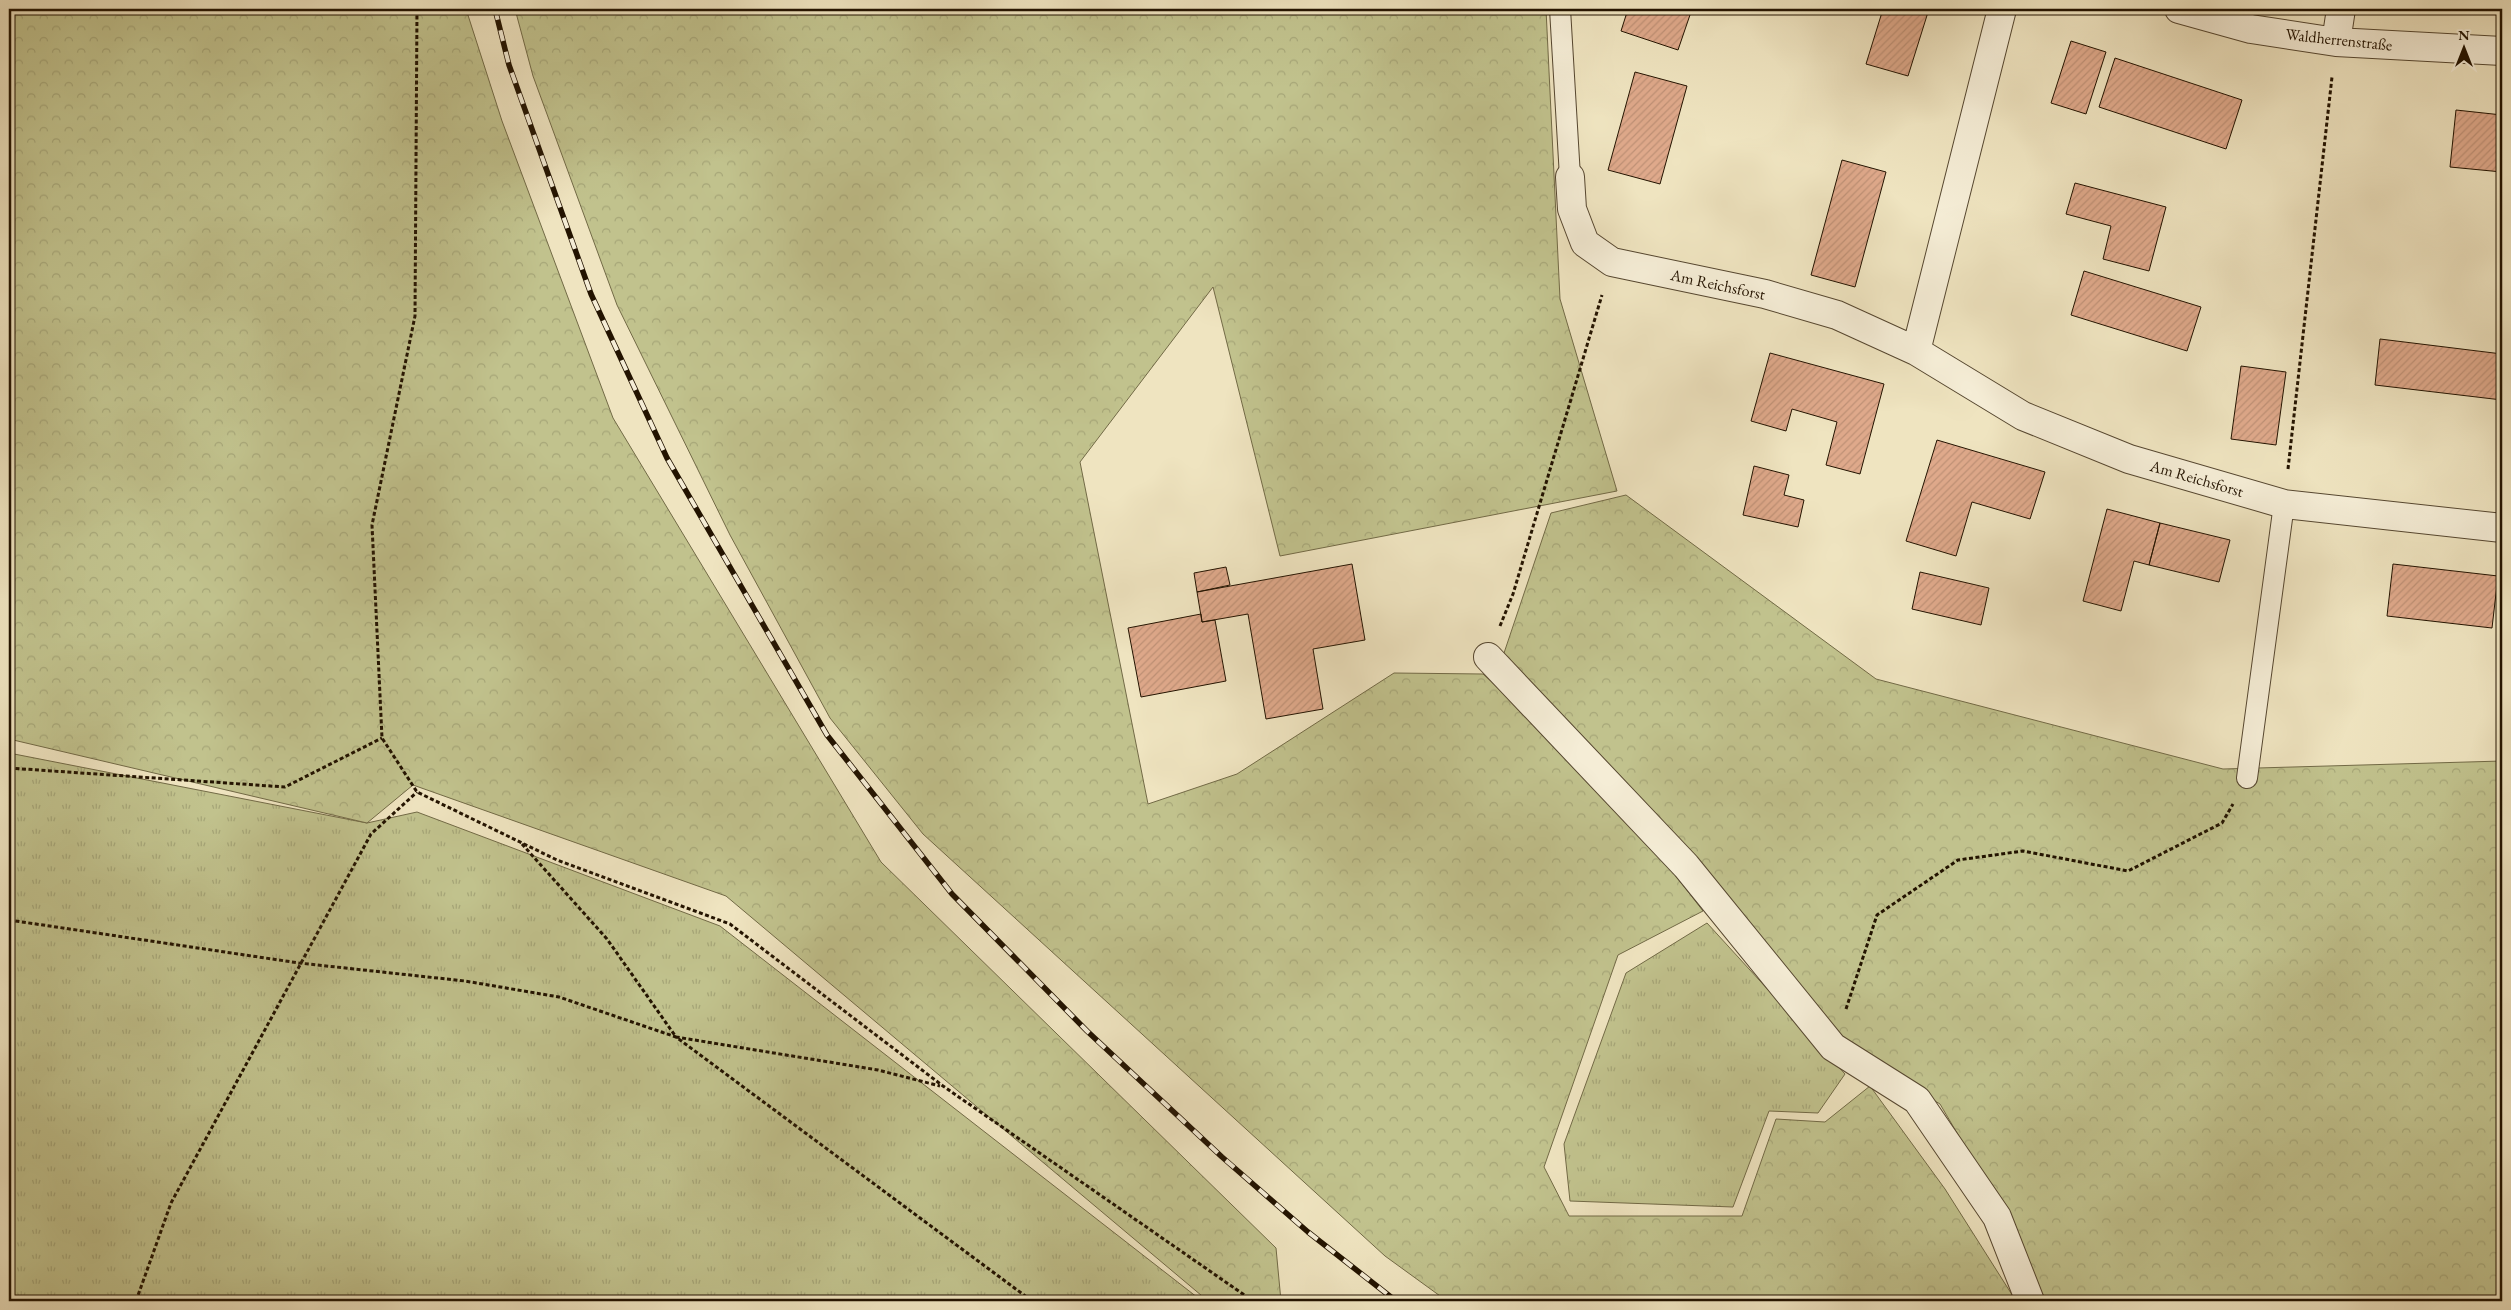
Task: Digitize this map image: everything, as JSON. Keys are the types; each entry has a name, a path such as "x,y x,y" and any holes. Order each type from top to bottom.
{"street":[{"path":"1916,351 2002,9"},
{"name":"Waldherrenstraße","path":"2180,9 2251,29 2336,42 2502,52"},
{"path":"2336,42 2341,9"},
{"name":"Am Reichsforst","path":"1570,177 1572,209 1585,243 1612,262 1774,296 1837,315 1916,351 2023,416 2130,459 2284,504 2502,528"},
{"path":"1488,657 1686,866 1833,1047 1917,1100 1997,1217 2030,1301"}],"lane":[{"path":"1560,9 1570,177"},
{"path":"2247,778 2284,504"}],"path":[{"path":"416,9 415,316 372,525 382,738 417,792 557,860 730,924 943,1086 1253,1301"},
{"path":"2284,504 2336,42"},
{"path":"1513,594 1612,262"},
{"path":"9,768 285,786 382,738"},
{"path":"1833,1047 1878,915 1958,860 2022,851 2128,871 2222,823 2247,778"},
{"path":"136,1301 171,1203 299,963 371,834 417,792"},
{"path":"521,842 607,939 676,1037 1032,1301"},
{"path":"9,920 299,963 466,981 558,997 676,1037 878,1070 943,1086"}],"green space":[{"path":"9,9 466,9 502,121 613,418 881,862 1276,1248 1281,1301 1208,1301 726,896 413,785 367,823 9,739"},
{"path":"515,9 1546,9 1560,299 1617,491 1280,556 1213,287 1080,462 1148,804 1237,774 1394,673 1483,674 1615,797 1703,911 1618,955 1544,1167 1569,1216 1742,1216 1776,1119 1825,1122 1870,1086 1945,1189 2016,1301 1447,1301 1385,1256 923,834 830,718 730,535 617,305 533,76"},
{"path":"1626,495 1876,679 2223,769 2502,761 2502,1301 2042,1301 2008,1220 1940,1104 1854,1052 1502,659 1551,513"},
{"path":"9,753 367,823 417,812 720,926 1202,1301 9,1301"},
{"path":"1707,923 1845,1074 1818,1113 1769,1111 1733,1207 1570,1201 1564,1144 1626,973"}],"building":[{"path":"1628,9 1692,9 1678,50 1621,31"},
{"path":"1883,9 1929,9 1908,76 1866,64"},
{"path":"2071,41 2106,52 2086,114 2051,103"},
{"path":"2115,58 2242,100 2226,149 2099,107"},
{"path":"1635,72 1687,86 1660,184 1608,170"},
{"path":"2456,110 2502,115 2502,172 2450,167"},
{"path":"1842,160 1886,172 1855,287 1811,275"},
{"path":"2075,183 2166,207 2149,271 2103,259 2111,226 2066,214"},
{"path":"2084,271 2201,307 2187,351 2071,315"},
{"path":"2380,339 2502,354 2502,400 2375,385"},
{"path":"1770,353 1884,384 1860,474 1826,465 1837,422 1792,409 1786,431 1751,421"},
{"path":"2241,366 2286,372 2276,445 2231,439"},
{"path":"1937,440 2045,472 2030,519 1972,502 1956,556 1906,541"},
{"path":"1754,466 1789,475 1784,495 1804,500 1798,527 1743,515"},
{"path":"2107,509 2160,523 2149,565 2134,561 2121,611 2083,601"},
{"path":"2160,523 2230,540 2219,582 2149,565"},
{"path":"1352,564 1365,640 1313,649 1323,709 1266,719 1248,614 1202,622 1197,592"},
{"path":"2393,564 2498,576 2492,628 2387,616"},
{"path":"1226,567 1230,585 1197,592 1194,573"},
{"path":"1920,572 1989,588 1981,625 1912,609"},
{"path":"1201,614 1202,622 1215,620 1226,681 1141,697 1128,628"}],"railway":[{"path":"495,9 509,65 591,294 667,458 827,735 952,894 1087,1031 1222,1157 1308,1232 1396,1301"}]}
